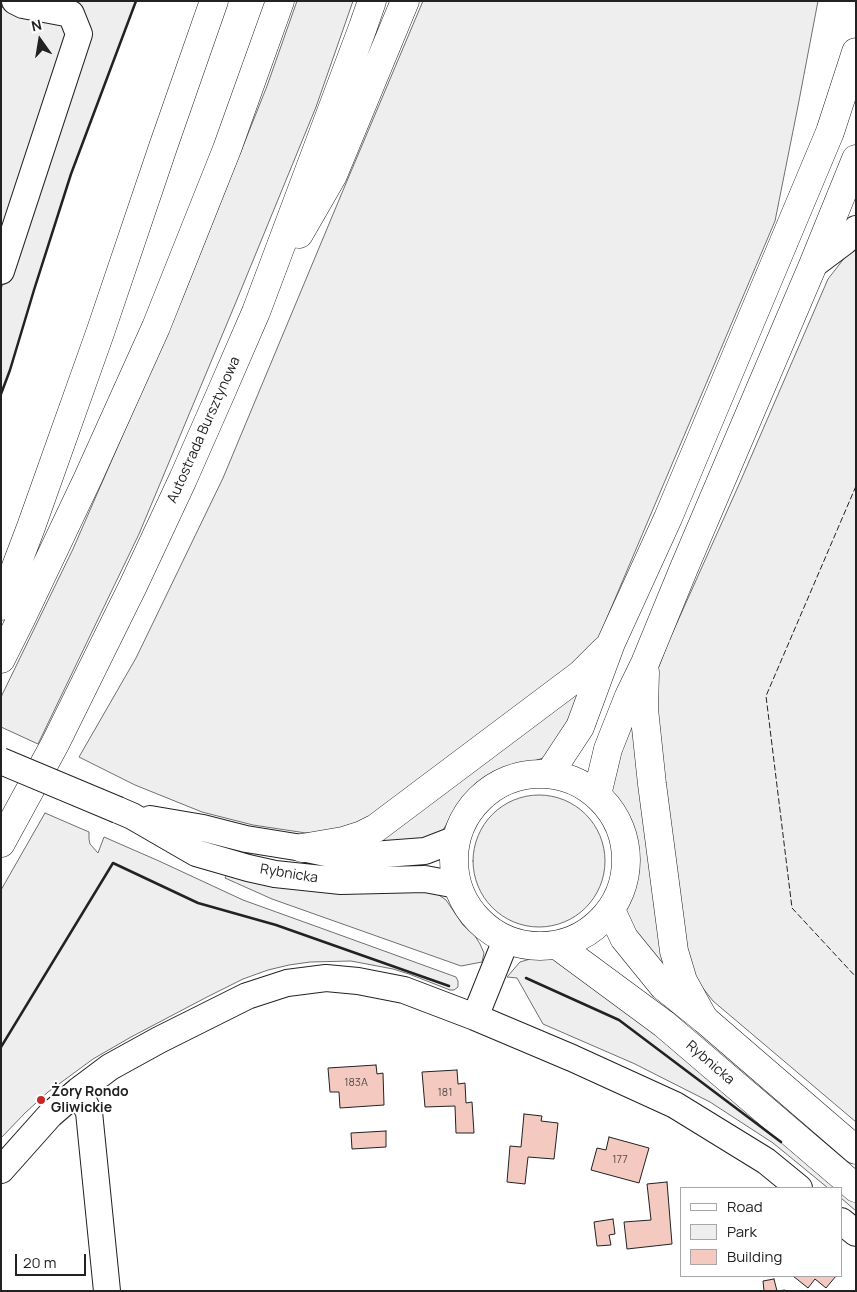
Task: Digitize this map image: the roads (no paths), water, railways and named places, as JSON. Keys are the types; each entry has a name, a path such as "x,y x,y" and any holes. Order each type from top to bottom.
{"main road":[{"path":"1,606 100,334 162,147 214,1"},
{"path":"1,659 80,495 156,327 227,149 280,1"},
{"name":"Autostrada Bursztynowa","path":"1,843 55,744 133,586 183,479 256,312 372,1"},
{"path":"256,312 333,175 405,1"},
{"path":"549,774 580,727 611,643 668,518 830,132 856,52"},
{"path":"597,795 608,749 629,696 645,663 856,159"},
{"path":"302,848 343,841 376,828 581,674 611,643"},
{"path":"645,663 644,709 674,951 683,980 704,1019"},
{"path":"532,774 549,774 575,781 597,795 610,808 619,824 625,841 627,859 620,895 611,910 600,922 573,940 558,945 540,946 523,945 506,940 490,931 475,918 464,902 457,885 453,854 462,822 471,807 483,794 498,784 514,778 532,774"},
{"name":"Rybnicka","path":"611,910 624,938 663,986 856,1150"},
{"name":"Rybnicka","path":"558,945 664,1024 856,1188"}],"street":[{"path":"1,271 79,34 71,14 23,5 15,1"},
{"path":"813,265 845,241 856,230"},
{"name":"Rybnicka","path":"1,760 125,813 196,853 248,868 275,874 341,881 425,879 457,885"},
{"name":"Rybnicka","path":"125,813 203,828 246,840 302,848 345,857 425,851 456,839"},
{"path":"475,1017 506,940"},
{"path":"1,1170 50,1115 78,1091 110,1068 160,1040 247,996 287,983 326,978 358,981 404,990 475,1017 572,1058 675,1105 766,1161 799,1187"},
{"path":"78,1091 89,1112 107,1291"},
{"path":"842,1222 856,1233"}],"place":[{"name":"Żory Rondo Gliwickie","path":"41,1100"}]}
